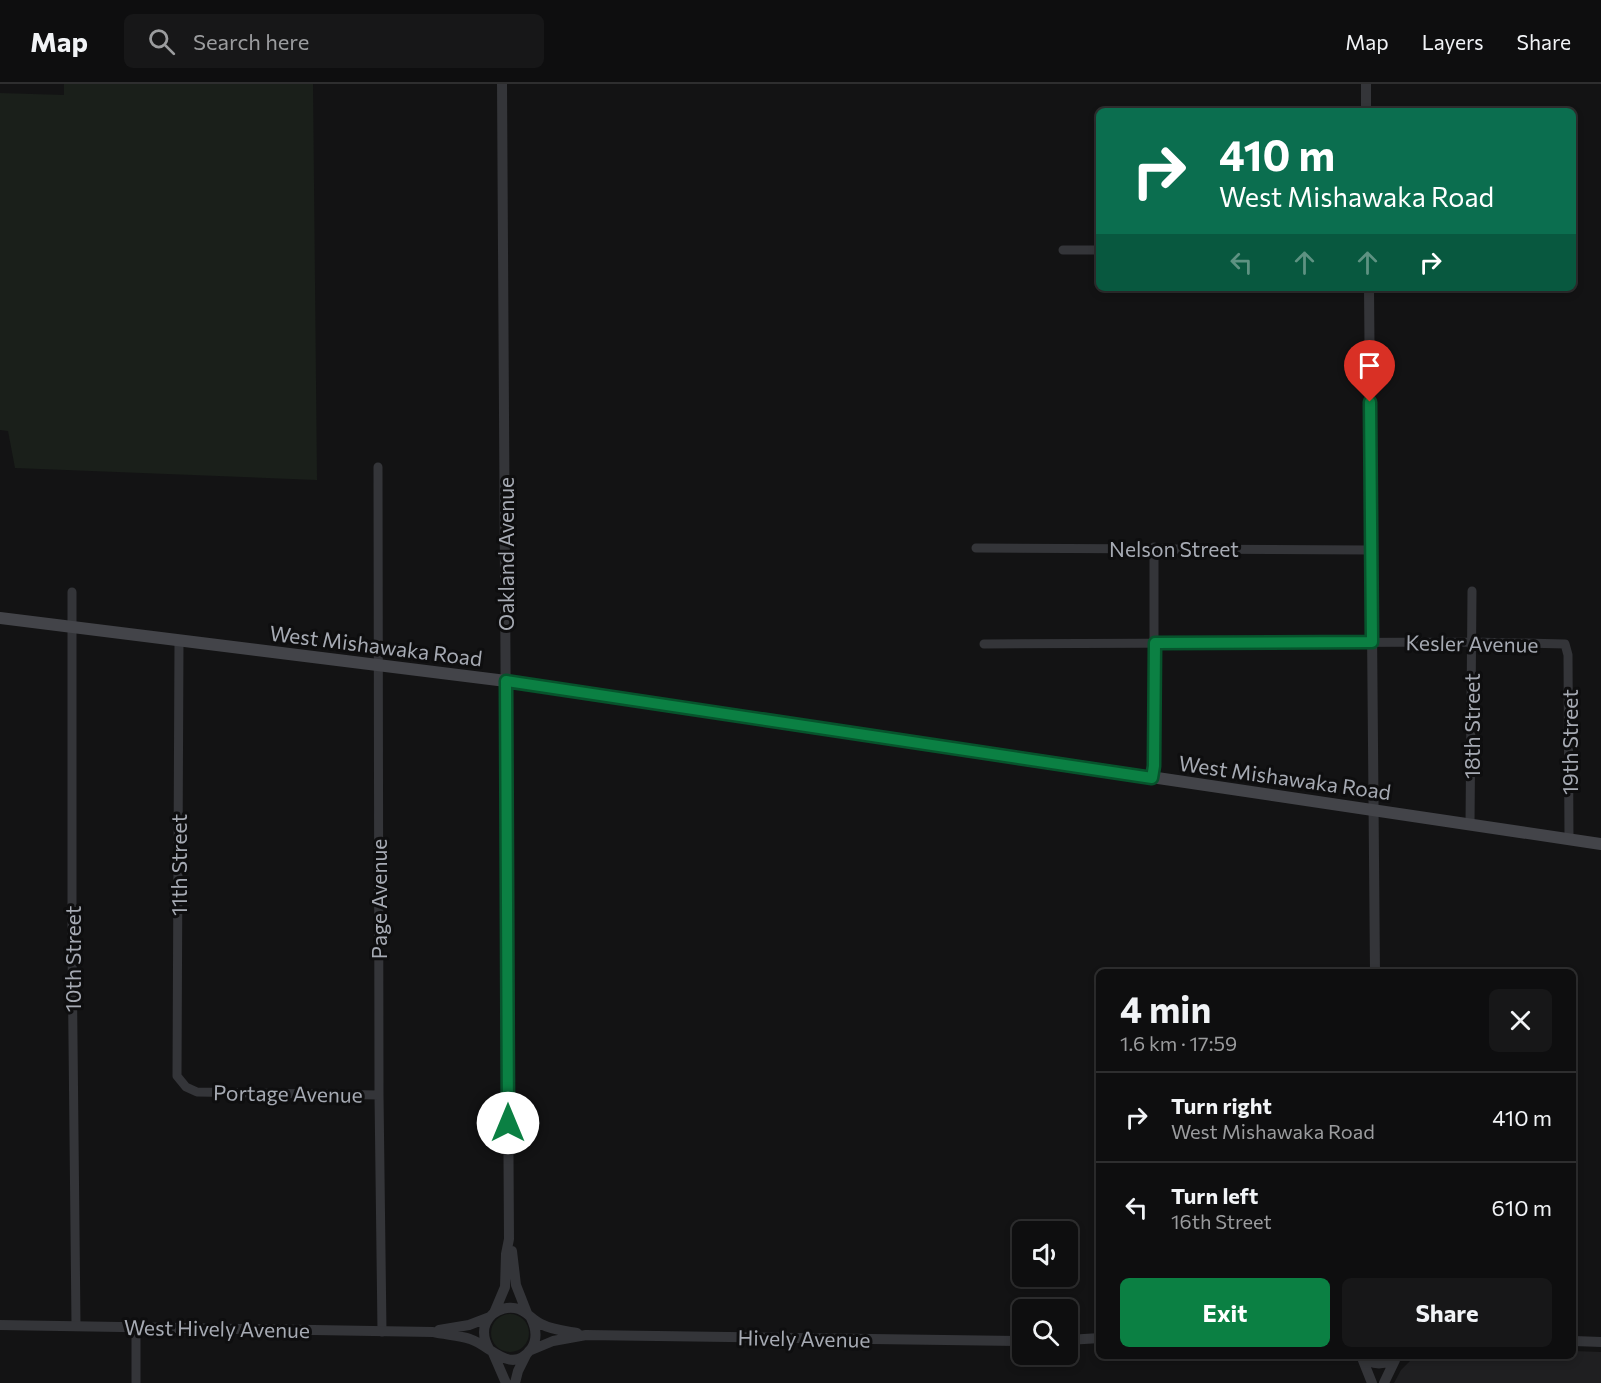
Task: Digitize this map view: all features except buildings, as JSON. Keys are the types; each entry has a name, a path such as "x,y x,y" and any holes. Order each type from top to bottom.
{"main road":[{"name":"West Mishawaka Road","path":"0,618 506,681 1601,844"}],"street":[{"name":"Oakland Avenue","path":"492,1315 505,1287 509,1239 502,84"},
{"path":"1366,84 1366,108"},
{"path":"1063,250 1096,250"},
{"path":"1369,291 1375,969"},
{"name":"Page Avenue","path":"378,466 379,1095 382,1332"},
{"path":"1152,778 1154,766 1154,547"},
{"name":"Nelson Street","path":"976,548 1371,549"},
{"name":"18th Street","path":"1470,825 1472,591"},
{"name":"10th Street","path":"72,592 72,957 76,1325"},
{"name":"11th Street","path":"179,641 177,1076 186,1087 197,1092"},
{"name":"Kesler Avenue","path":"984,644 1472,642 1565,645"},
{"name":"19th Street","path":"1565,645 1568,656 1569,840"},
{"name":"Portage Avenue","path":"197,1092 379,1095"},
{"name":"Oakland Avenue","path":"509,1239 513,1253 516,1285 529,1316"},
{"name":"Hively Avenue","path":"433,1332 442,1328 469,1325 510,1307 551,1328 586,1335 1012,1341"},
{"path":"492,1315 484,1333 506,1383"},
{"path":"515,1383 518,1371 534,1344 536,1335 529,1316"},
{"name":"West Hively Avenue","path":"0,1325 433,1332"},
{"path":"136,1327 136,1383"},
{"name":"Hively Avenue","path":"433,1332 470,1339 500,1358 509,1360 553,1341 586,1335"},
{"path":"1078,1339 1096,1338"},
{"path":"1576,1341 1601,1342"},
{"path":"1362,1359 1372,1383"},
{"path":"1364,1359 1371,1363 1381,1364 1391,1359"},
{"path":"1383,1383 1395,1359"}],"shaded area":[{"path":"64,84 313,84 317,480 15,468 8,431 0,430 0,93 64,95"},
{"path":"510,1314 524,1319 529,1333 524,1347 510,1352 496,1347 491,1333 496,1319"},
{"path":"1576,1351 1601,1352 1601,1383 1394,1383 1401,1370 1411,1360 1576,1359"}],"route":[{"path":"508,1123 506,681 1152,778 1155,643 1372,642 1370,402"}]}
